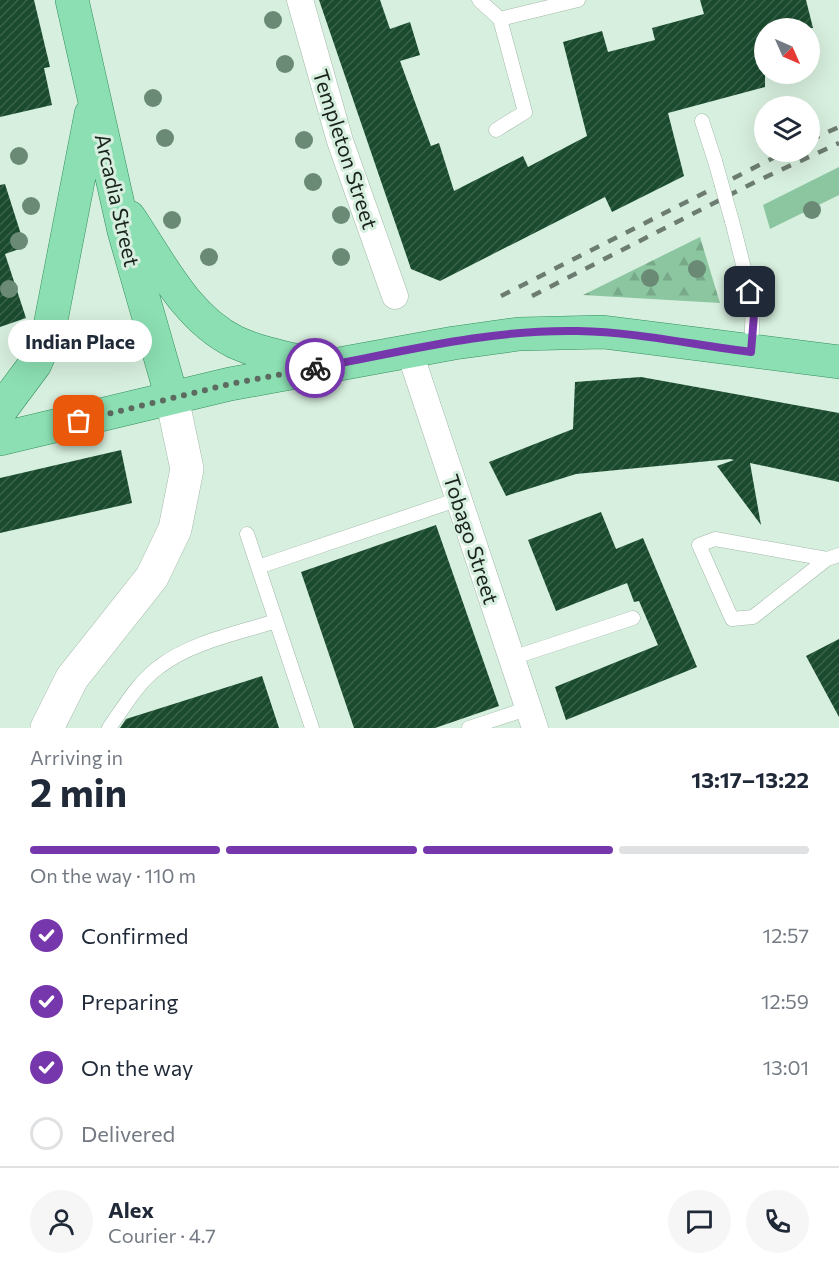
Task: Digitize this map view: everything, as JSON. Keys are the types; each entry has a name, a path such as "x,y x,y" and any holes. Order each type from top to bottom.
{"main road":[{"name":"Arcadia Street","path":"72,0 115,195 172,398"},
{"path":"0,411 29,373 49,331 94,94"},
{"path":"115,195 186,301 209,324 236,342 253,349 322,366"},
{"path":"0,439 172,398 322,366 490,337 576,331 839,362"}],"street":[{"name":"Templeton Street","path":"300,0 340,141 395,296"},
{"name":"Tobago Street","path":"409,350 532,718"},
{"path":"47,728 72,678 152,577 175,529 187,469 172,398"}],"lane":[{"path":"479,0 500,19 525,112 496,130"},
{"path":"500,19 578,0"},
{"path":"702,121 732,221 753,304 751,352"},
{"path":"258,567 459,499"},
{"path":"247,534 312,728"},
{"path":"715,539 833,557 753,617 732,619 699,545 715,539"},
{"path":"512,658 633,618"},
{"path":"109,728 133,694 159,666 194,648 276,621"},
{"path":"469,728 532,718"}],"green space":[{"path":"839,167 839,195 770,229 763,205"},
{"path":"700,237 720,303 583,295"}],"building":[{"path":"0,0 34,0 50,67 44,68 52,105 0,117"},
{"path":"319,0 380,0 390,29 410,22 420,55 400,61 431,146 439,143 454,191 523,156 528,167 587,136 563,42 602,31 608,52 655,40 652,28 704,14 700,0 806,0 810,18 754,18 754,84 765,84 765,87 668,113 684,176 612,212 605,197 440,281 411,269"},
{"path":"5,184 25,247 5,254 26,318 0,327 0,185"},
{"path":"641,377 839,413 839,482 750,463 761,525 717,466 734,460 730,459 576,474 506,496 489,462 573,429 575,382"},
{"path":"121,450 132,503 0,533 0,478"},
{"path":"601,512 616,549 643,538 697,667 566,720 555,687 658,645 639,601 634,602 627,583 556,611 528,540"},
{"path":"436,525 499,706 435,728 354,728 301,572"},
{"path":"839,639 839,717 806,656"},
{"path":"262,676 279,728 120,728 126,719"}],"railway":[{"path":"820,136 839,127"},
{"path":"532,296 757,181 839,143"},
{"path":"501,296 765,162"}],"way so far":[{"path":"79,421 230,384 315,368"}],"place":[{"name":"Indian Place","path":"79,421"}],"route":[{"path":"315,368 490,337 547,331 603,332 751,352 754,315 750,292"}]}
